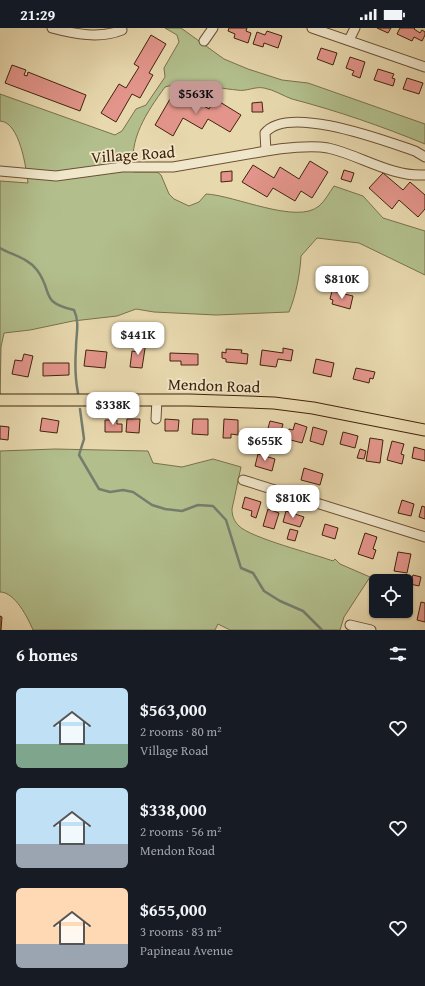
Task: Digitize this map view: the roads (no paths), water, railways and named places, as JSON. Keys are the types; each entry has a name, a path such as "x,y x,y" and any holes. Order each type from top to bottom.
{"main road":[{"name":"Mendon Road","path":"0,400 157,400 274,403 313,408 425,430"}],"street":[{"path":"52,28 93,35 106,34 122,30"},
{"path":"204,41 213,28"},
{"path":"312,28 425,67"},
{"path":"348,40 355,28"},
{"path":"266,151 266,133 270,126 280,122 315,123 340,127 415,151 425,157"},
{"name":"Village Road","path":"0,171 56,176 122,167 173,167 266,151 302,148 327,148 395,171 425,175"},
{"path":"156,419 157,400"},
{"path":"243,480 425,537"},
{"path":"350,625 371,630"}],"waterway":[{"path":"0,248 29,262 42,278 51,300 56,304 74,310 77,324 75,364 78,393"},
{"path":"80,409 84,439 79,455 99,489 110,492 123,490 133,492 152,505 165,509 182,511 198,505 213,506 226,520 241,568 253,573 264,591 280,601 303,611 322,630"}]}
